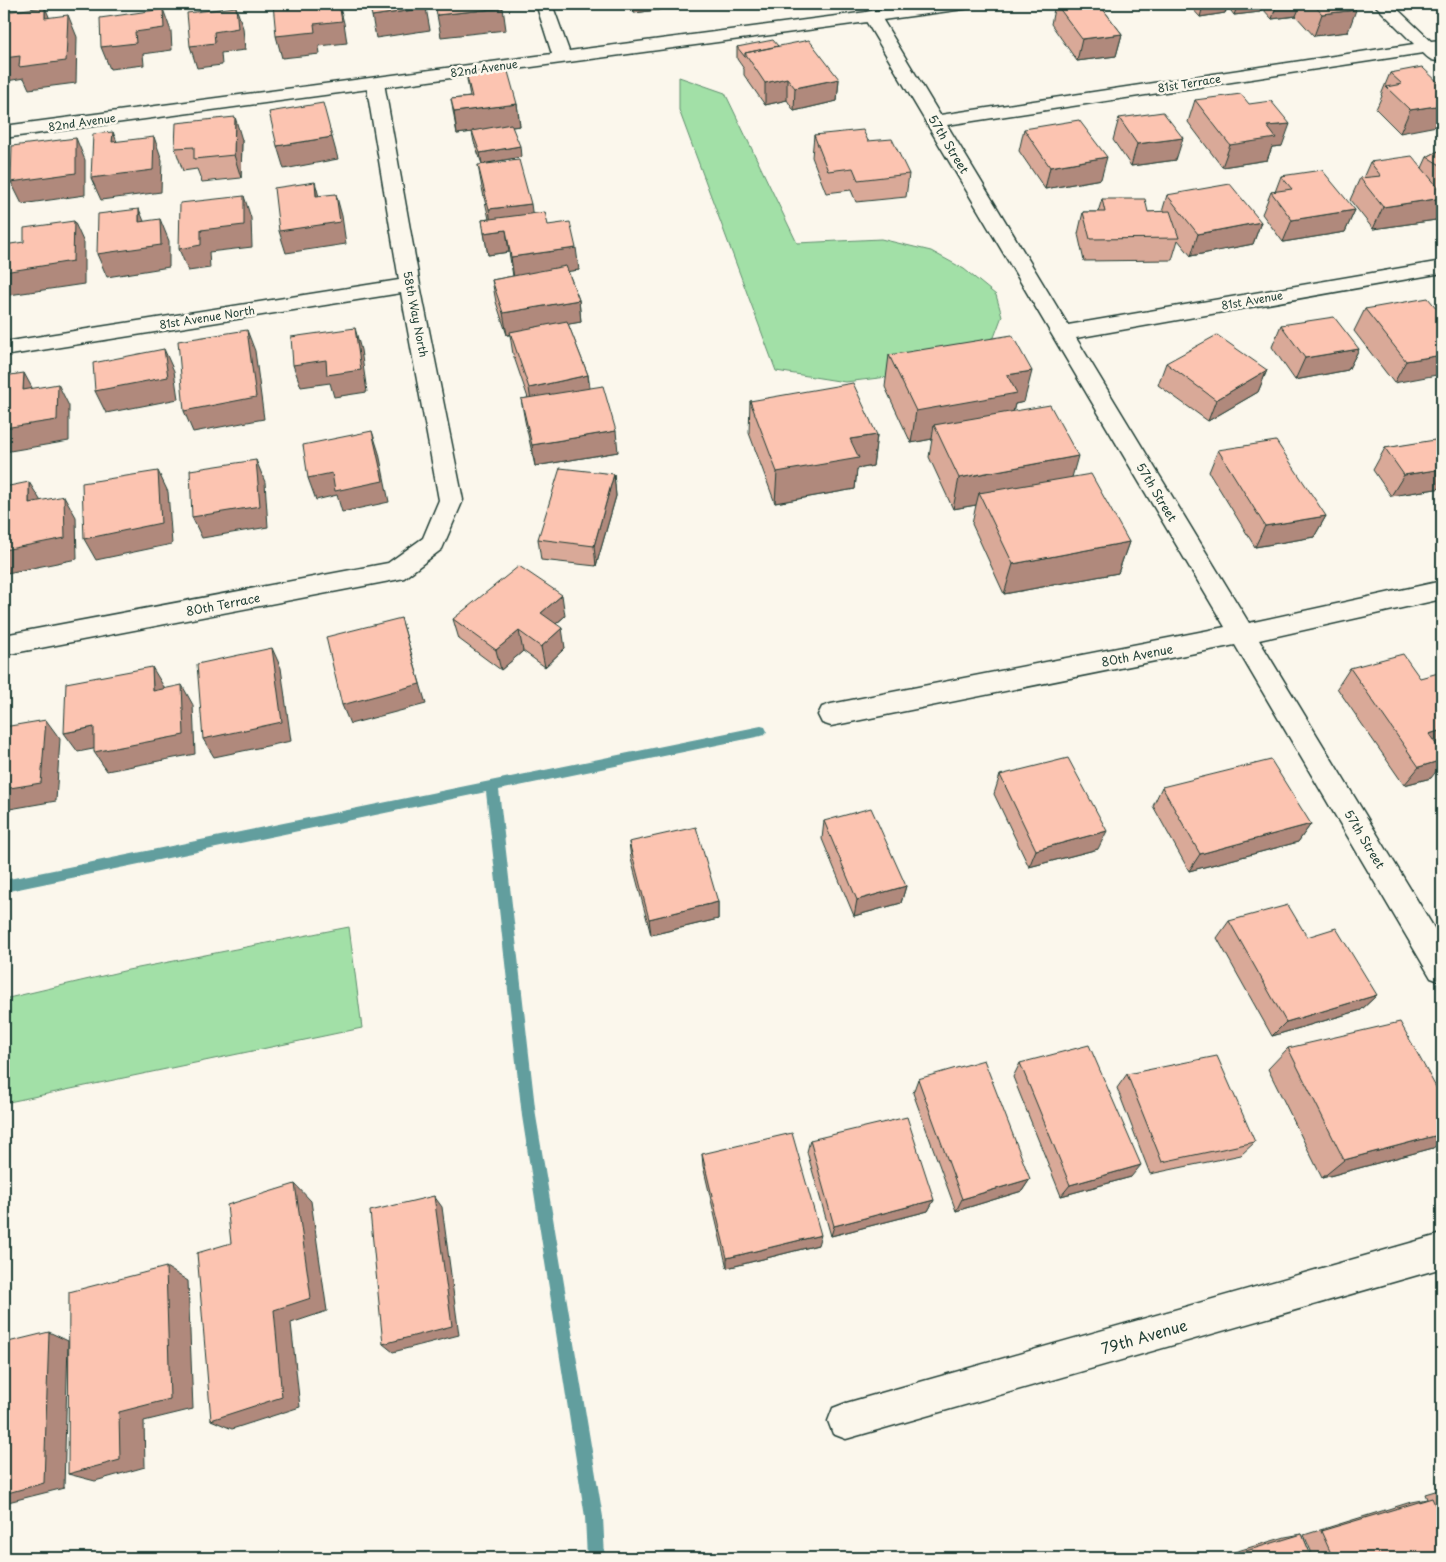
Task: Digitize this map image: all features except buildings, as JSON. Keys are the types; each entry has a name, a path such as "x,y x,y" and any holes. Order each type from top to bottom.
{"street":[{"path":"544,4 562,58"},
{"name":"82nd Avenue","path":"4,132 964,4"},
{"path":"1382,4 1435,46 1442,62"},
{"name":"57th Street","path":"872,16 1442,968"},
{"name":"81st Terrace","path":"936,122 1435,46"},
{"name":"58th Way North","path":"376,83 410,285 451,500 433,543"},
{"name":"81st Avenue","path":"1062,333 1442,267"},
{"name":"81st Avenue North","path":"4,349 410,285"},
{"name":"80th Terrace","path":"4,645 395,571 433,543"},
{"name":"80th Avenue","path":"831,715 1242,634 1442,590"},
{"name":"79th Avenue","path":"846,1421 1442,1251"}],"green space":[{"path":"679,77 725,93 797,243 881,239 931,251 964,269 996,295 1002,316 993,340 896,376 845,382 776,371 679,110"},
{"path":"349,927 362,1028 4,1103 4,999 128,970"}],"waterway":[{"path":"492,786 761,731"},
{"path":"4,886 492,786"},
{"path":"492,786 529,1116 594,1517 596,1558"}]}
